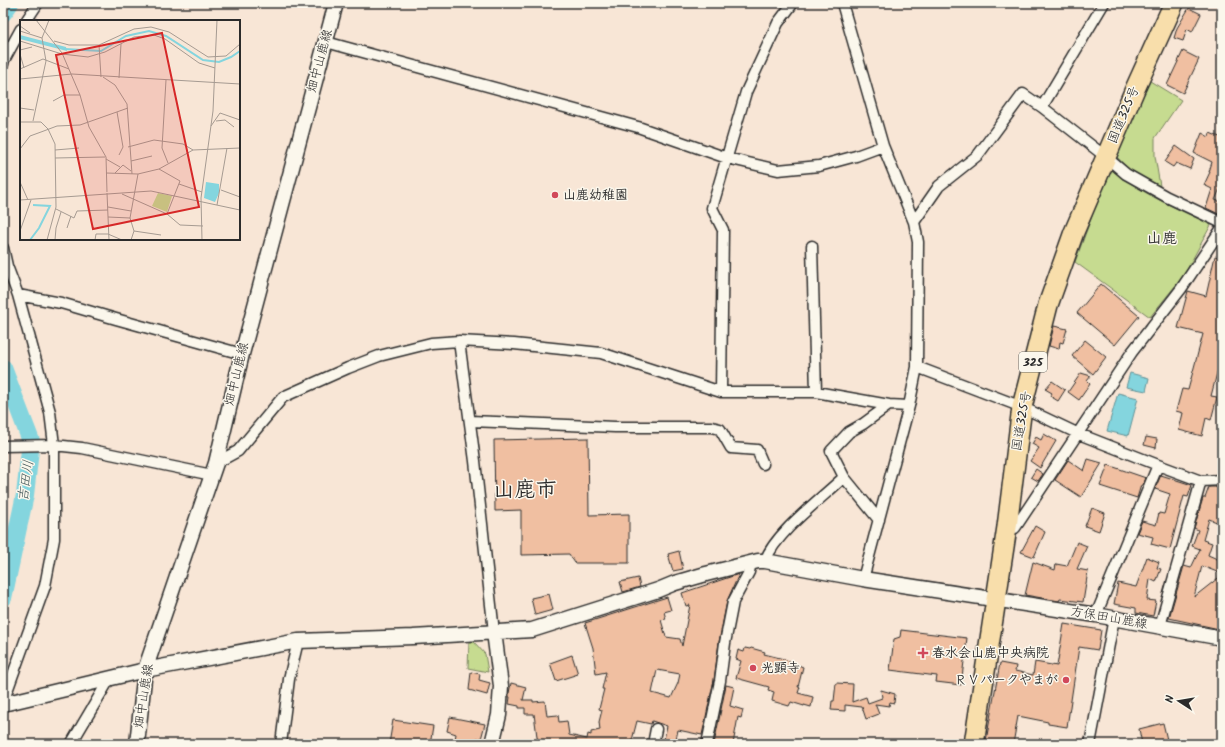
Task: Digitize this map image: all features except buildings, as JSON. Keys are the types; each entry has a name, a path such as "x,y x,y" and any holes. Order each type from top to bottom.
{"highway":[{"name":"国道325号","path":"974,744 1022,407 1048,305 1074,232 1135,89 1174,3"}],"street":[{"path":"27,20 38,3"},
{"name":"畑中山鹿線","path":"136,744 145,670 214,469 242,354 336,3"},
{"path":"721,392 723,230 712,208 746,92 778,23 793,3"},
{"path":"842,3 883,146 914,222 918,242 917,368 909,406 863,579"},
{"path":"1042,107 1104,3"},
{"path":"3,64 20,31"},
{"path":"326,42 638,127 727,158 778,170 819,166 856,156 883,146"},
{"path":"914,222 939,186 978,154 1023,94 1106,156 1126,174 1167,198 1222,223"},
{"path":"1006,527 1015,528 1079,434 1132,352 1180,289 1222,228"},
{"path":"812,246 816,392"},
{"path":"3,248 7,266 18,295 50,412 54,445 54,538 45,586 3,703"},
{"path":"18,295 61,303 242,354"},
{"path":"459,340 501,686 499,716 492,744"},
{"path":"3,446 54,445 82,448 214,469 238,451 283,397 379,356 431,343 459,340 601,353 721,392 816,392 889,405 909,406"},
{"path":"917,368 1022,407 1079,434 1201,481 1222,480"},
{"path":"879,520 844,477 831,451 849,432 863,424 889,405"},
{"path":"470,421 615,428 712,427 720,429 731,448 757,450 763,464"},
{"path":"1096,615 1158,465"},
{"path":"765,561 787,529 844,477"},
{"path":"1160,626 1201,481"},
{"name":"方保田山鹿線","path":"3,703 145,670 298,641 413,637 532,630 658,590 675,583 758,561 863,579 1096,615 1222,638"},
{"path":"707,744 720,681 725,643 733,602 748,572 751,562"},
{"path":"1090,744 1114,618"},
{"path":"281,744 288,679 298,641"},
{"path":"71,744 110,678"},
{"path":"653,744 656,729"}],"green space":[{"path":"1150,81 1181,100 1155,138 1155,156 1160,186 1130,171 1115,155"},
{"path":"1110,167 1133,185 1145,192 1211,225 1184,275 1150,317 1075,262"},
{"path":"469,642 474,642 485,654 488,672 468,668"}],"water":[{"path":"1130,373 1149,378 1146,391 1126,387"},
{"path":"1118,393 1138,398 1128,436 1107,431"}],"waterway":[{"name":"吉田川","path":"3,13 10,3"},
{"name":"吉田川","path":"3,368 31,441 25,495 3,598"}],"place":[{"name":"山鹿幼稚園","path":"555,195"},
{"name":"春水会山鹿中央病院","path":"923,653"},
{"name":"光顕寺","path":"753,668"},
{"name":"ＲＶパークやまが","path":"1066,680"}],"district":[{"name":"山鹿","path":"1162,239"},
{"name":"山鹿市","path":"525,490"}]}
